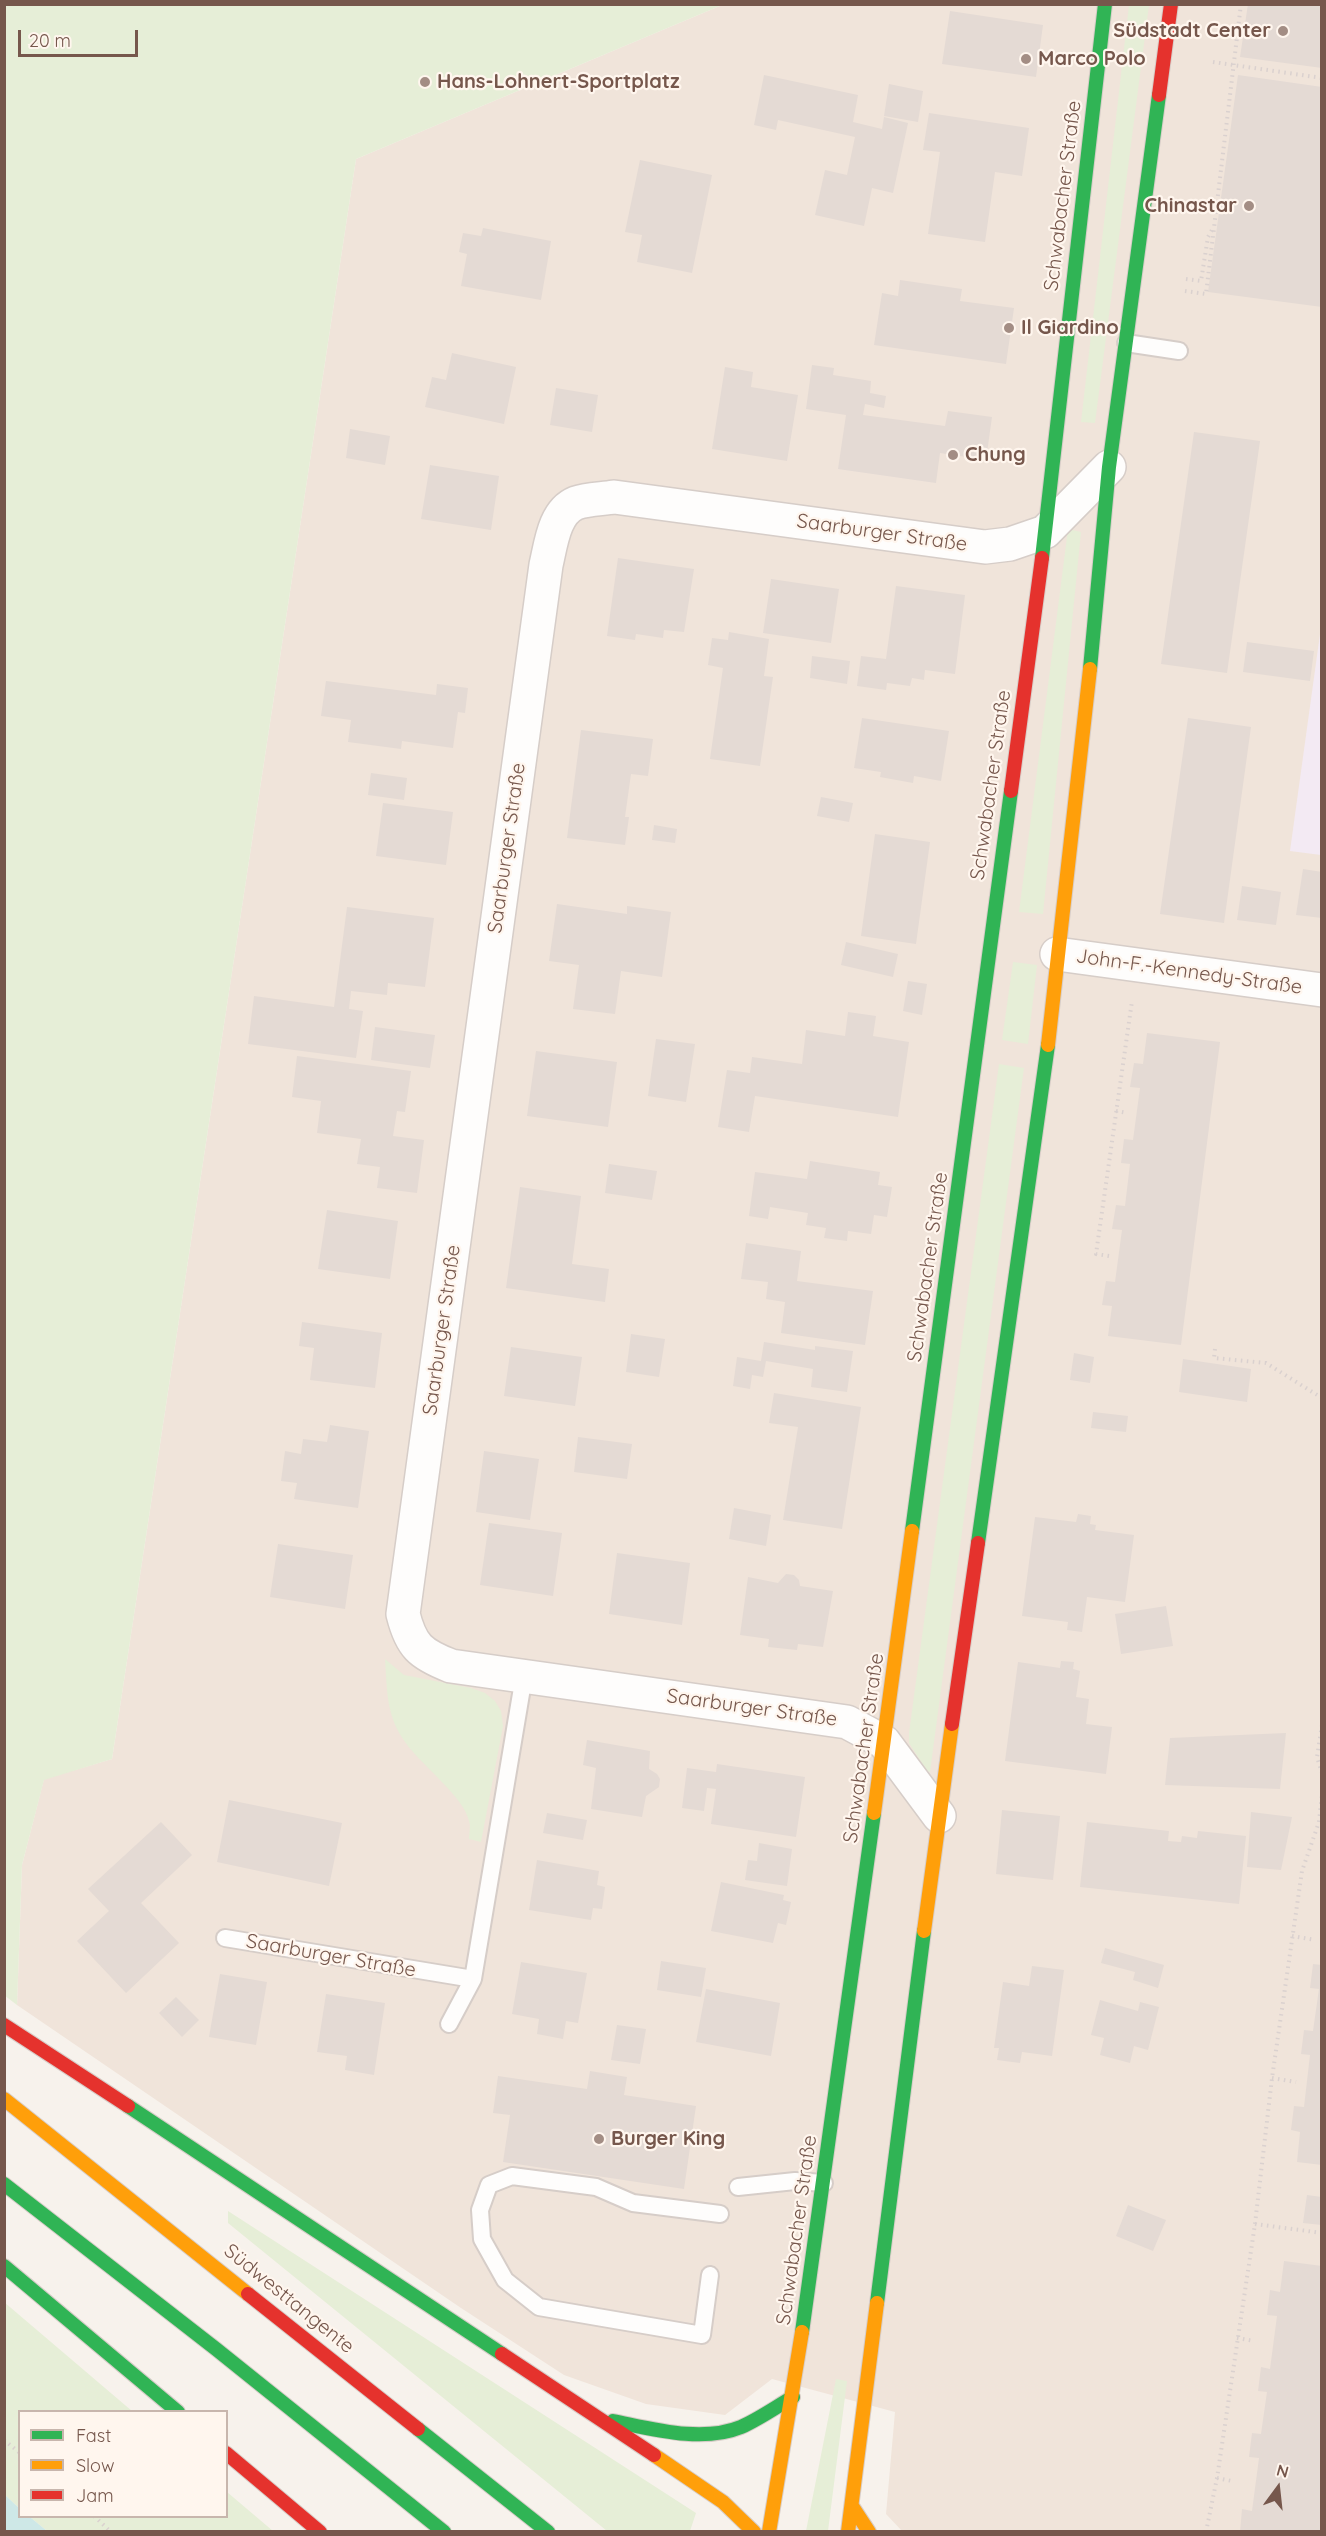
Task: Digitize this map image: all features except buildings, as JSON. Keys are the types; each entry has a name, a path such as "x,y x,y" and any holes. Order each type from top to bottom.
{"main road":[{"name":"Schwabacher Straße","path":"770,2532 793,2397 824,2183 1045,532 1105,4"},
{"path":"848,2532 939,1816 1044,1081 1086,708 1109,467 1171,4"},
{"path":"4,2025 600,2418 723,2502 754,2532"},
{"name":"Südwesttangente","path":"4,2098 548,2532"},
{"path":"4,2184 216,2349 444,2532"},
{"path":"4,2266 176,2410"},
{"path":"600,2418 657,2429 704,2433 734,2430 793,2397"},
{"path":"228,2455 320,2532"},
{"path":"852,2506 869,2532"}],"street":[{"name":"Saarburger Straße","path":"939,1816 884,1742 847,1722 451,1666 425,1656 409,1636 403,1614 546,565 555,529 562,513 576,504 614,497 985,547 1010,544 1045,532 1109,467"},
{"name":"John-F.-Kennedy-Straße","path":"1057,954 1322,990"}],"lane":[{"path":"1126,343 1179,351"},
{"path":"449,2024 473,1979 524,1676"},
{"name":"Saarburger Straße","path":"225,1938 473,1979"},
{"path":"710,2275 702,2335 539,2307 505,2280 482,2239 480,2210 489,2185 512,2176 596,2187 633,2203 720,2214"},
{"path":"738,2187 795,2181 824,2183"}],"path":[{"path":"1185,291 1206,294 1241,4"},
{"path":"1213,62 1322,78"},
{"path":"1186,279 1200,280 1208,237 1214,225"},
{"path":"1109,1256 1096,1254 1132,999 1128,993"},
{"path":"1116,1111 1127,1113"},
{"path":"1215,1349 1214,1358 1266,1363 1322,1398"},
{"path":"1322,1725 1317,1757 1322,1773"},
{"path":"1206,2532 1217,2478 1255,2224 1272,2078 1302,1871 1320,1822 1322,1794"},
{"path":"1292,1936 1315,1940"},
{"path":"1272,2078 1296,2082"},
{"path":"1255,2224 1322,2233"},
{"path":"1237,2338 1254,2341"},
{"path":"4,2440 18,2451"},
{"path":"1217,2478 1232,2481"},
{"path":"95,2518 111,2532"}],"shaded area":[{"path":"722,5 1321,5 1321,2531 902,2531 886,2514 895,2412 772,2379 725,2415 646,2404 564,2375 461,2308 17,2005 22,1865 44,1779 112,1759 356,159"},
{"path":"1321,627 1321,855 1290,851"}],"green space":[{"path":"5,4 722,5 356,159 112,1759 44,1780 22,1865 17,2005 4,1995"},
{"path":"1129,5 1149,5 1095,423 1081,422"},
{"path":"1068,529 1081,532 1043,914 1019,912"},
{"path":"1013,962 1037,965 1028,1044 1002,1040"},
{"path":"999,1064 1024,1068 930,1772 927,1771 909,1743 909,1733"},
{"path":"385,1659 404,1675 471,1688 485,1693 495,1701 501,1711 503,1726 481,1842 469,1839 470,1823 459,1801 410,1748 397,1730 388,1700"},
{"path":"228,2211 696,2513 690,2531 607,2531 228,2223"},
{"path":"4,2302 131,2410 18,2410 18,2507 5,2495"},
{"path":"836,2379 847,2381 828,2531 806,2531"},
{"path":"228,2493 273,2531 47,2531 31,2518 228,2518"}],"water":[{"path":"5,2495 18,2507 18,2518 31,2518 47,2531 5,2531"}],"traffic: fast":[{"path":"1042,558 1105,4"},
{"path":"1090,669 1109,467 1159,95"},
{"path":"912,1531 1011,791"},
{"path":"978,1543 1048,1045"},
{"path":"802,2332 874,1813"},
{"path":"877,2303 924,1931"},
{"path":"128,2106 502,2354"},
{"path":"4,2184 216,2349 444,2532"},
{"path":"4,2266 176,2410"},
{"path":"613,2421 677,2433 726,2432 761,2417 793,2397"},
{"path":"418,2429 548,2532"}],"traffic: slow":[{"path":"1048,1045 1090,669"},
{"path":"874,1813 912,1531"},
{"path":"924,1931 952,1724"},
{"path":"4,2099 248,2294"},
{"path":"848,2532 877,2303"},
{"path":"769,2532 802,2332"},
{"path":"654,2455 723,2502 754,2532"},
{"path":"852,2506 869,2532"}],"traffic: jam":[{"path":"1159,95 1171,4"},
{"path":"1011,791 1042,558"},
{"path":"952,1724 978,1543"},
{"path":"4,2025 128,2106"},
{"path":"248,2294 418,2429"},
{"path":"502,2354 654,2455"},
{"path":"228,2455 320,2532"}],"place":[{"name":"Südstadt Center","path":"1283,31"},
{"name":"Marco Polo","path":"1026,59"},
{"name":"Hans-Lohnert-Sportplatz","path":"425,82"},
{"name":"Chinastar","path":"1249,206"},
{"name":"Il Giardino","path":"1009,328"},
{"name":"Chung","path":"953,455"},
{"name":"Burger King","path":"599,2139"}]}
